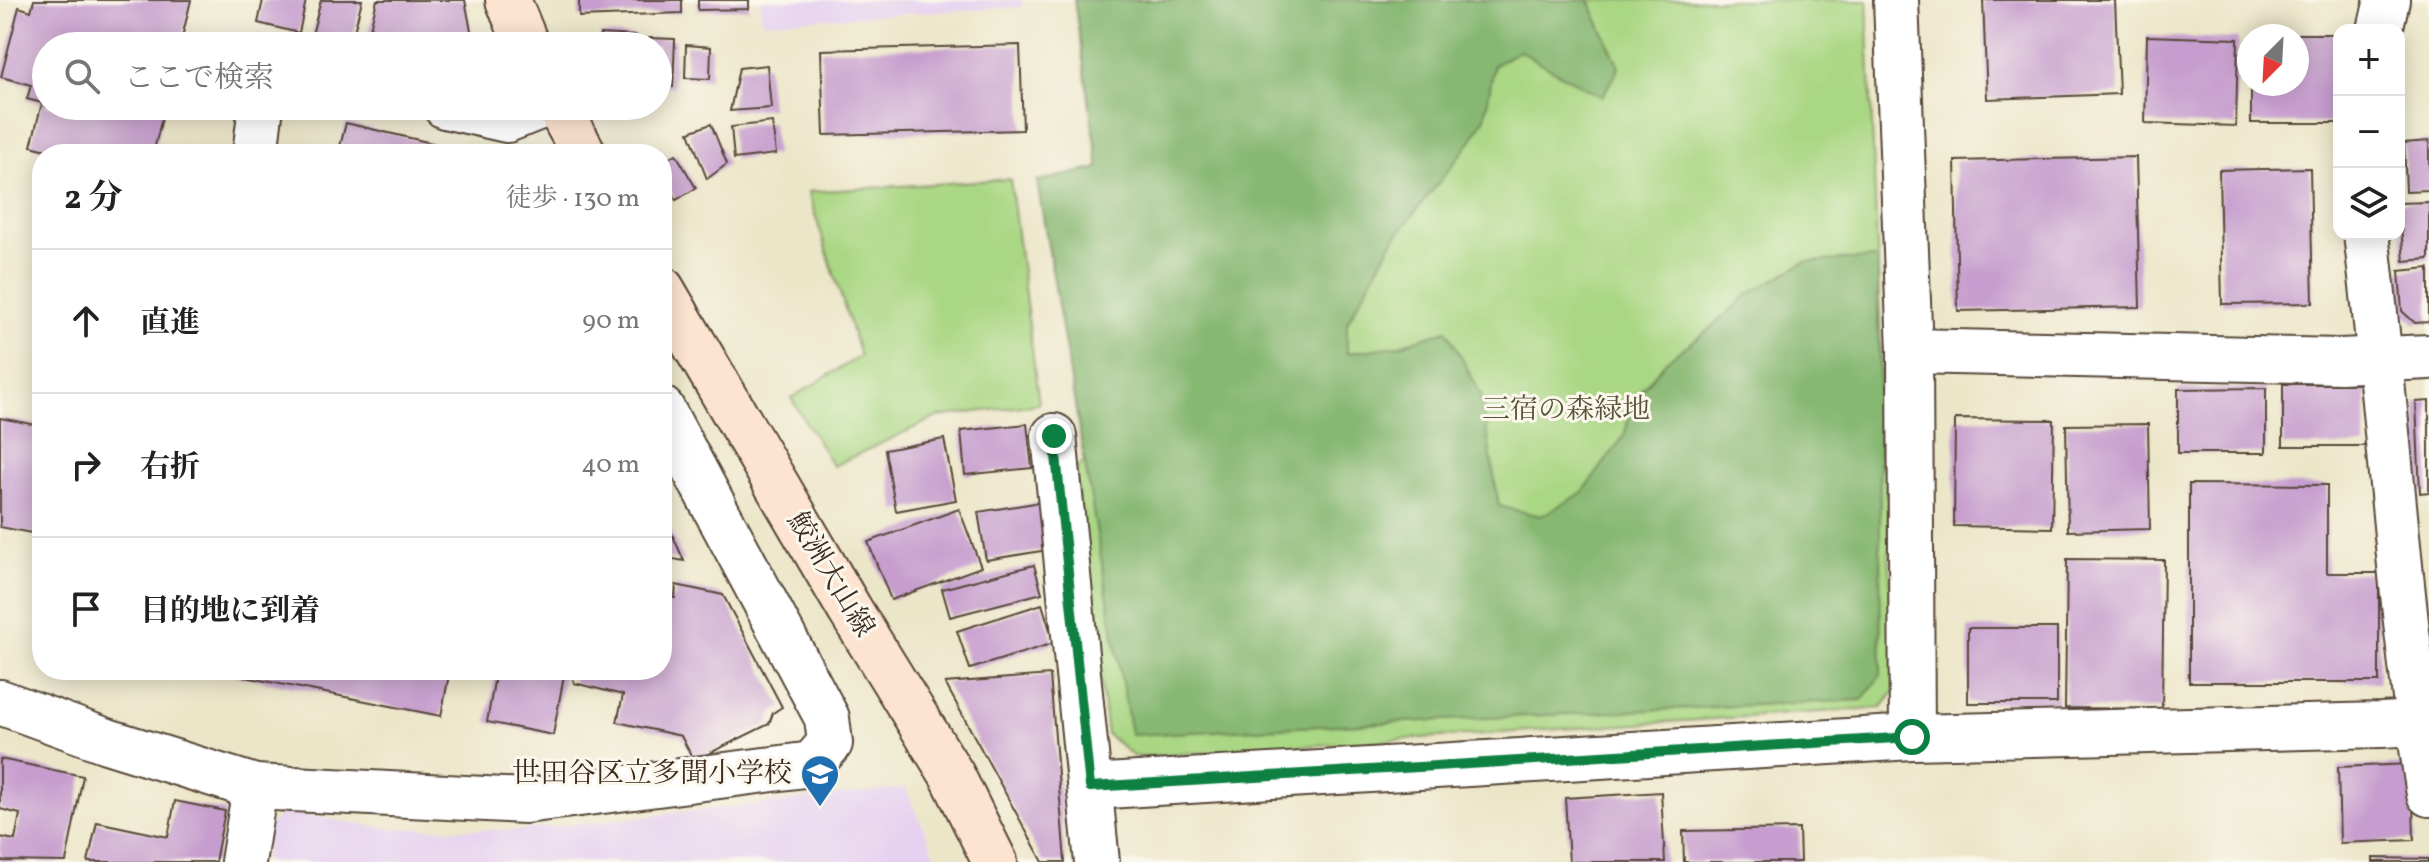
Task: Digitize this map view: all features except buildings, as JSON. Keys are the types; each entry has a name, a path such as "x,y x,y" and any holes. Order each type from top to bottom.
{"main road":[{"path":"508,0 521,32"},
{"path":"566,120 579,144"},
{"name":"鮫洲大山線","path":"672,321 952,775 995,862"}],"street":[{"path":"1896,0 1910,351 1912,737"},
{"path":"2381,24 2387,0"},
{"path":"256,144 259,120"},
{"path":"2367,240 2429,794"},
{"path":"1910,351 2382,361 2429,357"},
{"path":"0,702 255,787 525,801 812,764 830,743 827,718 672,428"},
{"path":"1054,436 1097,862"},
{"path":"1090,787 1912,737 2423,721"},
{"path":"243,862 255,787"}],"shaded area":[{"path":"760,0 1022,0 1022,7 762,22"},
{"name":"世田谷区立多聞小学校","path":"905,788 939,862 264,862 269,825 285,812 385,828 522,830"}],"green space":[{"name":"三宿の森緑地","path":"1074,0 1589,0 1619,67 1602,97 1519,51 1494,65 1485,117 1470,143 1394,239 1347,323 1347,353 1397,346 1447,330 1481,395 1499,506 1541,516 1582,493 1624,436 1634,398 1667,360 1711,328 1747,295 1805,262 1878,258 1881,675 1862,700 1131,735 1037,181 1099,168"},
{"name":"三宿の森緑地","path":"1290,0 1867,0 1895,691 1881,708 1134,757 1107,734 1075,470 1168,381"},
{"path":"1010,179 1039,404 937,417 833,466 791,398 860,356 808,192"}],"place":[{"name":"世田谷区立多聞小学校","path":"820,808"}],"route":[{"path":"1054,436 1090,787 1912,737"}]}
